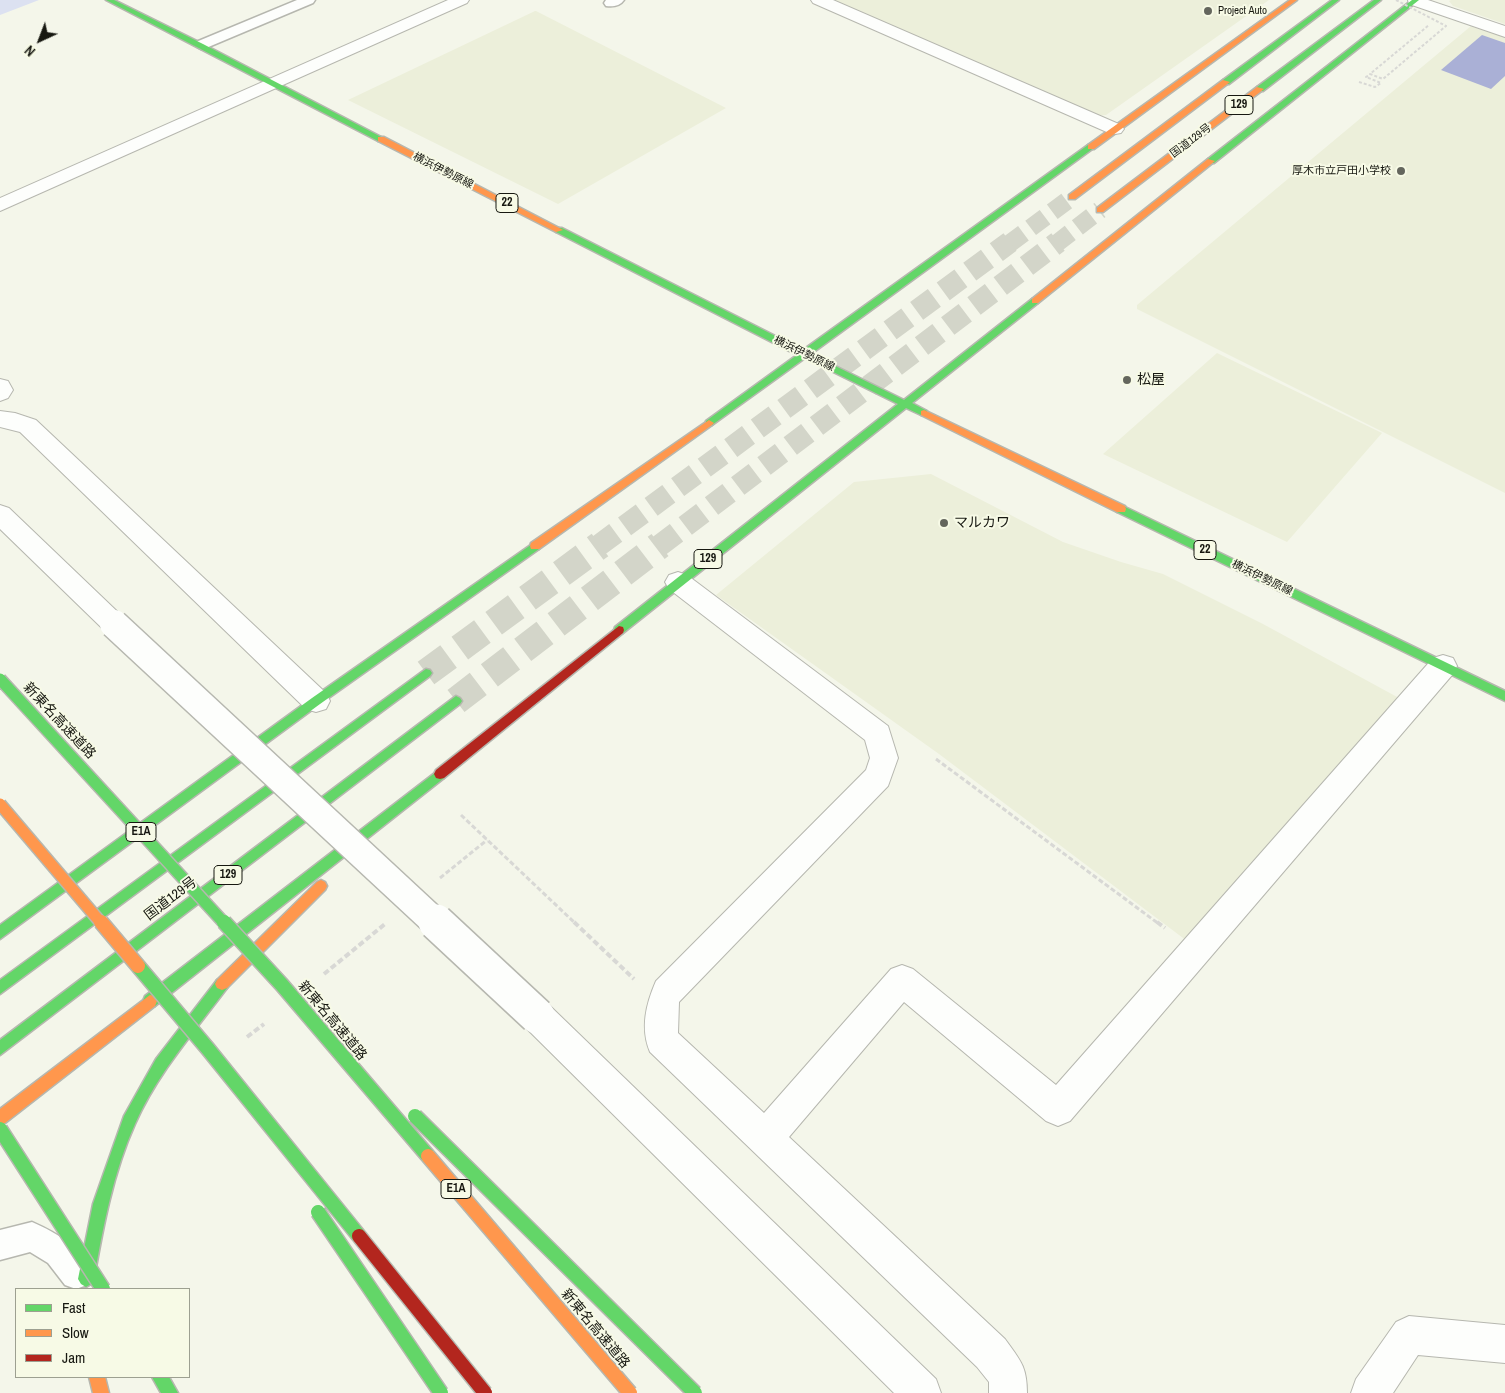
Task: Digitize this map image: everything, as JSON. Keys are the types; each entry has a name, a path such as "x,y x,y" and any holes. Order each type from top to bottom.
{"main road":[{"name":"横浜伊勢原線","path":"109,0 201,44 272,84 805,355 1505,696"},
{"path":"0,933 316,701 805,355 1294,0"},
{"name":"国道129号","path":"1072,197 1336,0"},
{"name":"国道129号","path":"1100,210 1378,0"},
{"name":"129","path":"0,1118 415,794 678,582 1416,0"},
{"path":"0,988 426,672"},
{"name":"新東名高速道路","path":"0,679 282,985 630,1393"},
{"name":"国道129号","path":"0,1048 456,701"},
{"path":"344,864 415,794"},
{"path":"0,804 208,1049 485,1393"},
{"path":"91,1288 104,1195 129,1121 160,1064 217,989 330,878"},
{"path":"282,985 380,1082"},
{"path":"208,1049 286,1164"},
{"path":"408,1110 696,1393"},
{"path":"0,1129 91,1288"},
{"path":"313,1205 441,1393"},
{"path":"97,1378 101,1393"},
{"path":"161,1378 170,1393"}],"street":[{"path":"0,205 461,0"},
{"path":"819,0 1115,129"},
{"path":"1416,0 1505,32"},
{"path":"0,386 2,390 0,393"},
{"path":"0,419 15,421 28,426 316,701"},
{"path":"0,514 114,624 538,1016 922,1393"},
{"path":"678,582 878,734 884,758 878,777 667,992 662,1005 662,1040 991,1353 1008,1376 1008,1393"},
{"path":"765,1138 902,980 1058,1109 1443,666"},
{"path":"1370,1393 1409,1335 1505,1344"}],"lane":[{"path":"201,44 308,0"},
{"path":"0,1245 32,1237 60,1252 91,1288"}],"path":[{"path":"1370,74 1383,79 1446,26 1396,0"},
{"path":"1359,82 1375,88 1381,83 1366,77 1429,24"},
{"path":"936,759 1196,951"},
{"path":"460,815 662,1005"},
{"path":"434,883 487,840"},
{"path":"320,977 388,921"},
{"path":"245,1039 268,1020"}],"shaded area":[{"path":"0,0 39,0 0,15"},
{"path":"831,0 1269,0 1106,115 1093,116"},
{"path":"1505,0 1505,24 1453,6 1449,1"},
{"path":"535,11 726,108 558,204 348,100"},
{"name":"厚木市立戸田小学校","path":"1471,26 1505,37 1505,493 1137,309 1137,305"},
{"path":"1217,353 1382,433 1287,542 1103,454"},
{"path":"931,474 1063,542 1163,574 1263,624 1399,698 1187,941 939,754 716,595 854,482"}],"water":[{"path":"1482,35 1505,43 1505,76 1491,89 1441,70"}],"tunnel":[{"path":"1009,244 1072,197"},
{"path":"1056,244 1100,210"},
{"path":"598,546 1010,242"},
{"path":"659,546 1058,242"},
{"path":"426,673 600,545"},
{"path":"456,701 660,545"}],"traffic: fast":[{"path":"109,0 201,45 381,139"},
{"path":"1226,82 1336,0"},
{"path":"1260,89 1378,0"},
{"path":"1211,161 1416,0"},
{"path":"709,423 1091,147"},
{"path":"559,230 924,413"},
{"path":"619,630 1035,301"},
{"path":"1121,509 1505,696"},
{"path":"0,933 316,701 535,546"},
{"path":"0,988 426,673"},
{"path":"0,679 282,985 428,1156"},
{"path":"0,1048 456,701"},
{"path":"150,1001 440,774"},
{"path":"138,966 208,1049 359,1236"},
{"path":"86,1279 100,1204 129,1121 161,1064 222,984"},
{"path":"415,1116 695,1393"},
{"path":"0,1129 102,1288"},
{"path":"318,1212 441,1393"},
{"path":"161,1378 170,1393"}],"traffic: slow":[{"path":"1091,147 1294,0"},
{"path":"1072,197 1226,82"},
{"path":"1100,210 1260,89"},
{"path":"381,139 559,230"},
{"path":"1035,301 1211,161"},
{"path":"924,413 1121,509"},
{"path":"535,546 709,423"},
{"path":"0,804 138,966"},
{"path":"222,984 321,886"},
{"path":"0,1118 150,1001"},
{"path":"428,1156 630,1393"},
{"path":"97,1378 101,1393"}],"traffic: jam":[{"path":"440,774 619,630"},
{"path":"359,1236 485,1393"}],"place":[{"name":"Project Auto","path":"1208,11"},
{"name":"厚木市立戸田小学校","path":"1401,171"},
{"name":"松屋","path":"1127,380"},
{"name":"マルカワ","path":"944,523"}]}
